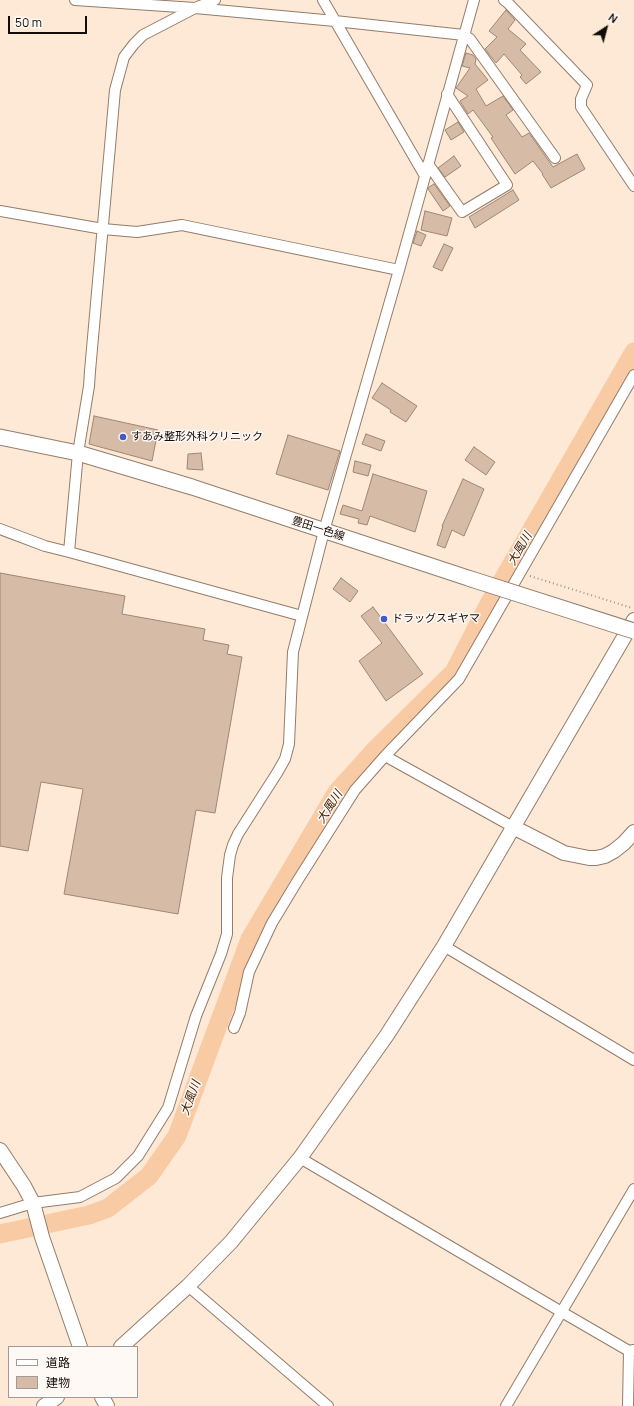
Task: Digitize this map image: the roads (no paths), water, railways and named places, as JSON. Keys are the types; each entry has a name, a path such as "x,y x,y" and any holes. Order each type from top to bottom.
{"main road":[{"name":"豊田一色線","path":"0,437 78,453 192,487 634,631"}],"street":[{"path":"75,0 194,8 335,21 464,36 470,39 556,158"},
{"path":"69,552 78,453 89,386 116,90 124,57 134,44 143,36 194,8 215,0"},
{"path":"323,0 425,176"},
{"path":"0,1213 33,1203 80,1197 116,1178 138,1156 168,1108 196,1016 221,954 227,934 227,878 233,845 238,834 277,773 285,758 289,744 293,652 324,531 399,270 474,0"},
{"path":"504,0 587,85 581,99 581,107 634,186"},
{"path":"428,164 462,212 507,185 447,94"},
{"path":"0,211 103,229 137,232 182,225 399,270"},
{"path":"234,1028 240,1013 249,972 272,923 355,790 385,756 459,680 634,375"},
{"path":"0,529 45,546 302,616"},
{"path":"122,1346 188,1286 231,1242 300,1158 387,1035 444,946 634,620"},
{"path":"385,756 513,827 564,853 596,858 610,853 624,843 634,832"},
{"path":"444,946 634,1060"},
{"path":"0,1150 24,1186 33,1203 42,1237 80,1346"},
{"path":"300,1158 560,1312 631,1350 628,1406"},
{"path":"506,1406 560,1312 634,1189"},
{"path":"188,1286 328,1406"},
{"path":"44,1406 56,1398"}],"waterway":[{"name":"大風川","path":"0,1234 89,1215 108,1208 149,1176 177,1136 250,939 337,792 374,751 454,672 489,604 634,352"}],"place":[{"name":"すあみ整形外科クリニック","path":"123,437"},
{"name":"ドラッグスギヤマ","path":"384,619"}]}
